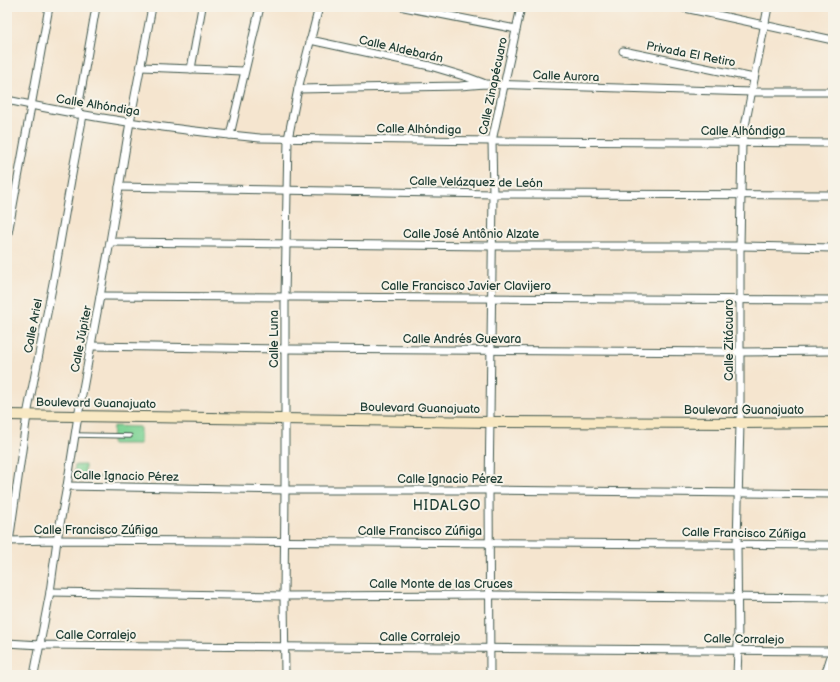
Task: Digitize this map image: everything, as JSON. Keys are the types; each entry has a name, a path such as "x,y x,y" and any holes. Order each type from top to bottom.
{"street":[{"path":"7,238 49,7"},
{"name":"Calle Ariel","path":"8,542 27,415 80,115 96,7"},
{"name":"Calle Júpiter","path":"34,675 50,592 57,540 110,242 118,187 152,7"},
{"path":"191,68 202,7"},
{"path":"230,135 260,7"},
{"name":"Calle Luna","path":"285,675 284,420 285,244 288,139 298,89 319,7"},
{"path":"404,7 516,29"},
{"name":"Calle Zinapécuaro","path":"490,675 489,422 493,194 492,141 521,7"},
{"path":"680,7 833,40"},
{"name":"Calle Zitácuaro","path":"736,675 738,650 737,544 740,423 740,194 742,142 768,7"},
{"name":"Calle Aldebarán","path":"310,40 430,66 485,84"},
{"name":"Privada El Retiro","path":"623,51 754,78"},
{"path":"140,67 244,71"},
{"name":"Calle Aurora","path":"298,89 460,86 485,84 752,92 833,92"},
{"name":"Calle Alhóndiga","path":"7,100 80,115 130,122 230,135 288,139 833,143"},
{"name":"Calle Velázquez de León","path":"118,187 493,194 833,195"},
{"name":"Calle José Antônio Alzate","path":"110,242 492,246 740,246 833,248"},
{"name":"Calle Francisco Javier Clavijero","path":"100,296 833,300"},
{"name":"Calle Andrés Guevara","path":"91,346 285,349 833,352"},
{"name":"Boulevard Guanajuato","path":"7,415 489,422 833,422"},
{"name":"Calle Ignacio Pérez","path":"67,486 285,490 489,490 833,494"},
{"name":"Calle Francisco Zúñiga","path":"8,542 57,540 833,545"},
{"name":"Calle Monte de las Cruces","path":"50,592 284,596 489,595 833,598"},
{"name":"Calle Corralejo","path":"7,643 40,645 833,651"},
{"path":"825,675 833,651"}],"lane":[{"path":"75,435 130,436"}],"green space":[{"path":"113,426 140,427 140,444 112,444"},
{"path":"75,465 85,465 85,477 122,477 121,479 73,478"}],"district":[{"name":"HIDALGO","path":"447,505"}]}
